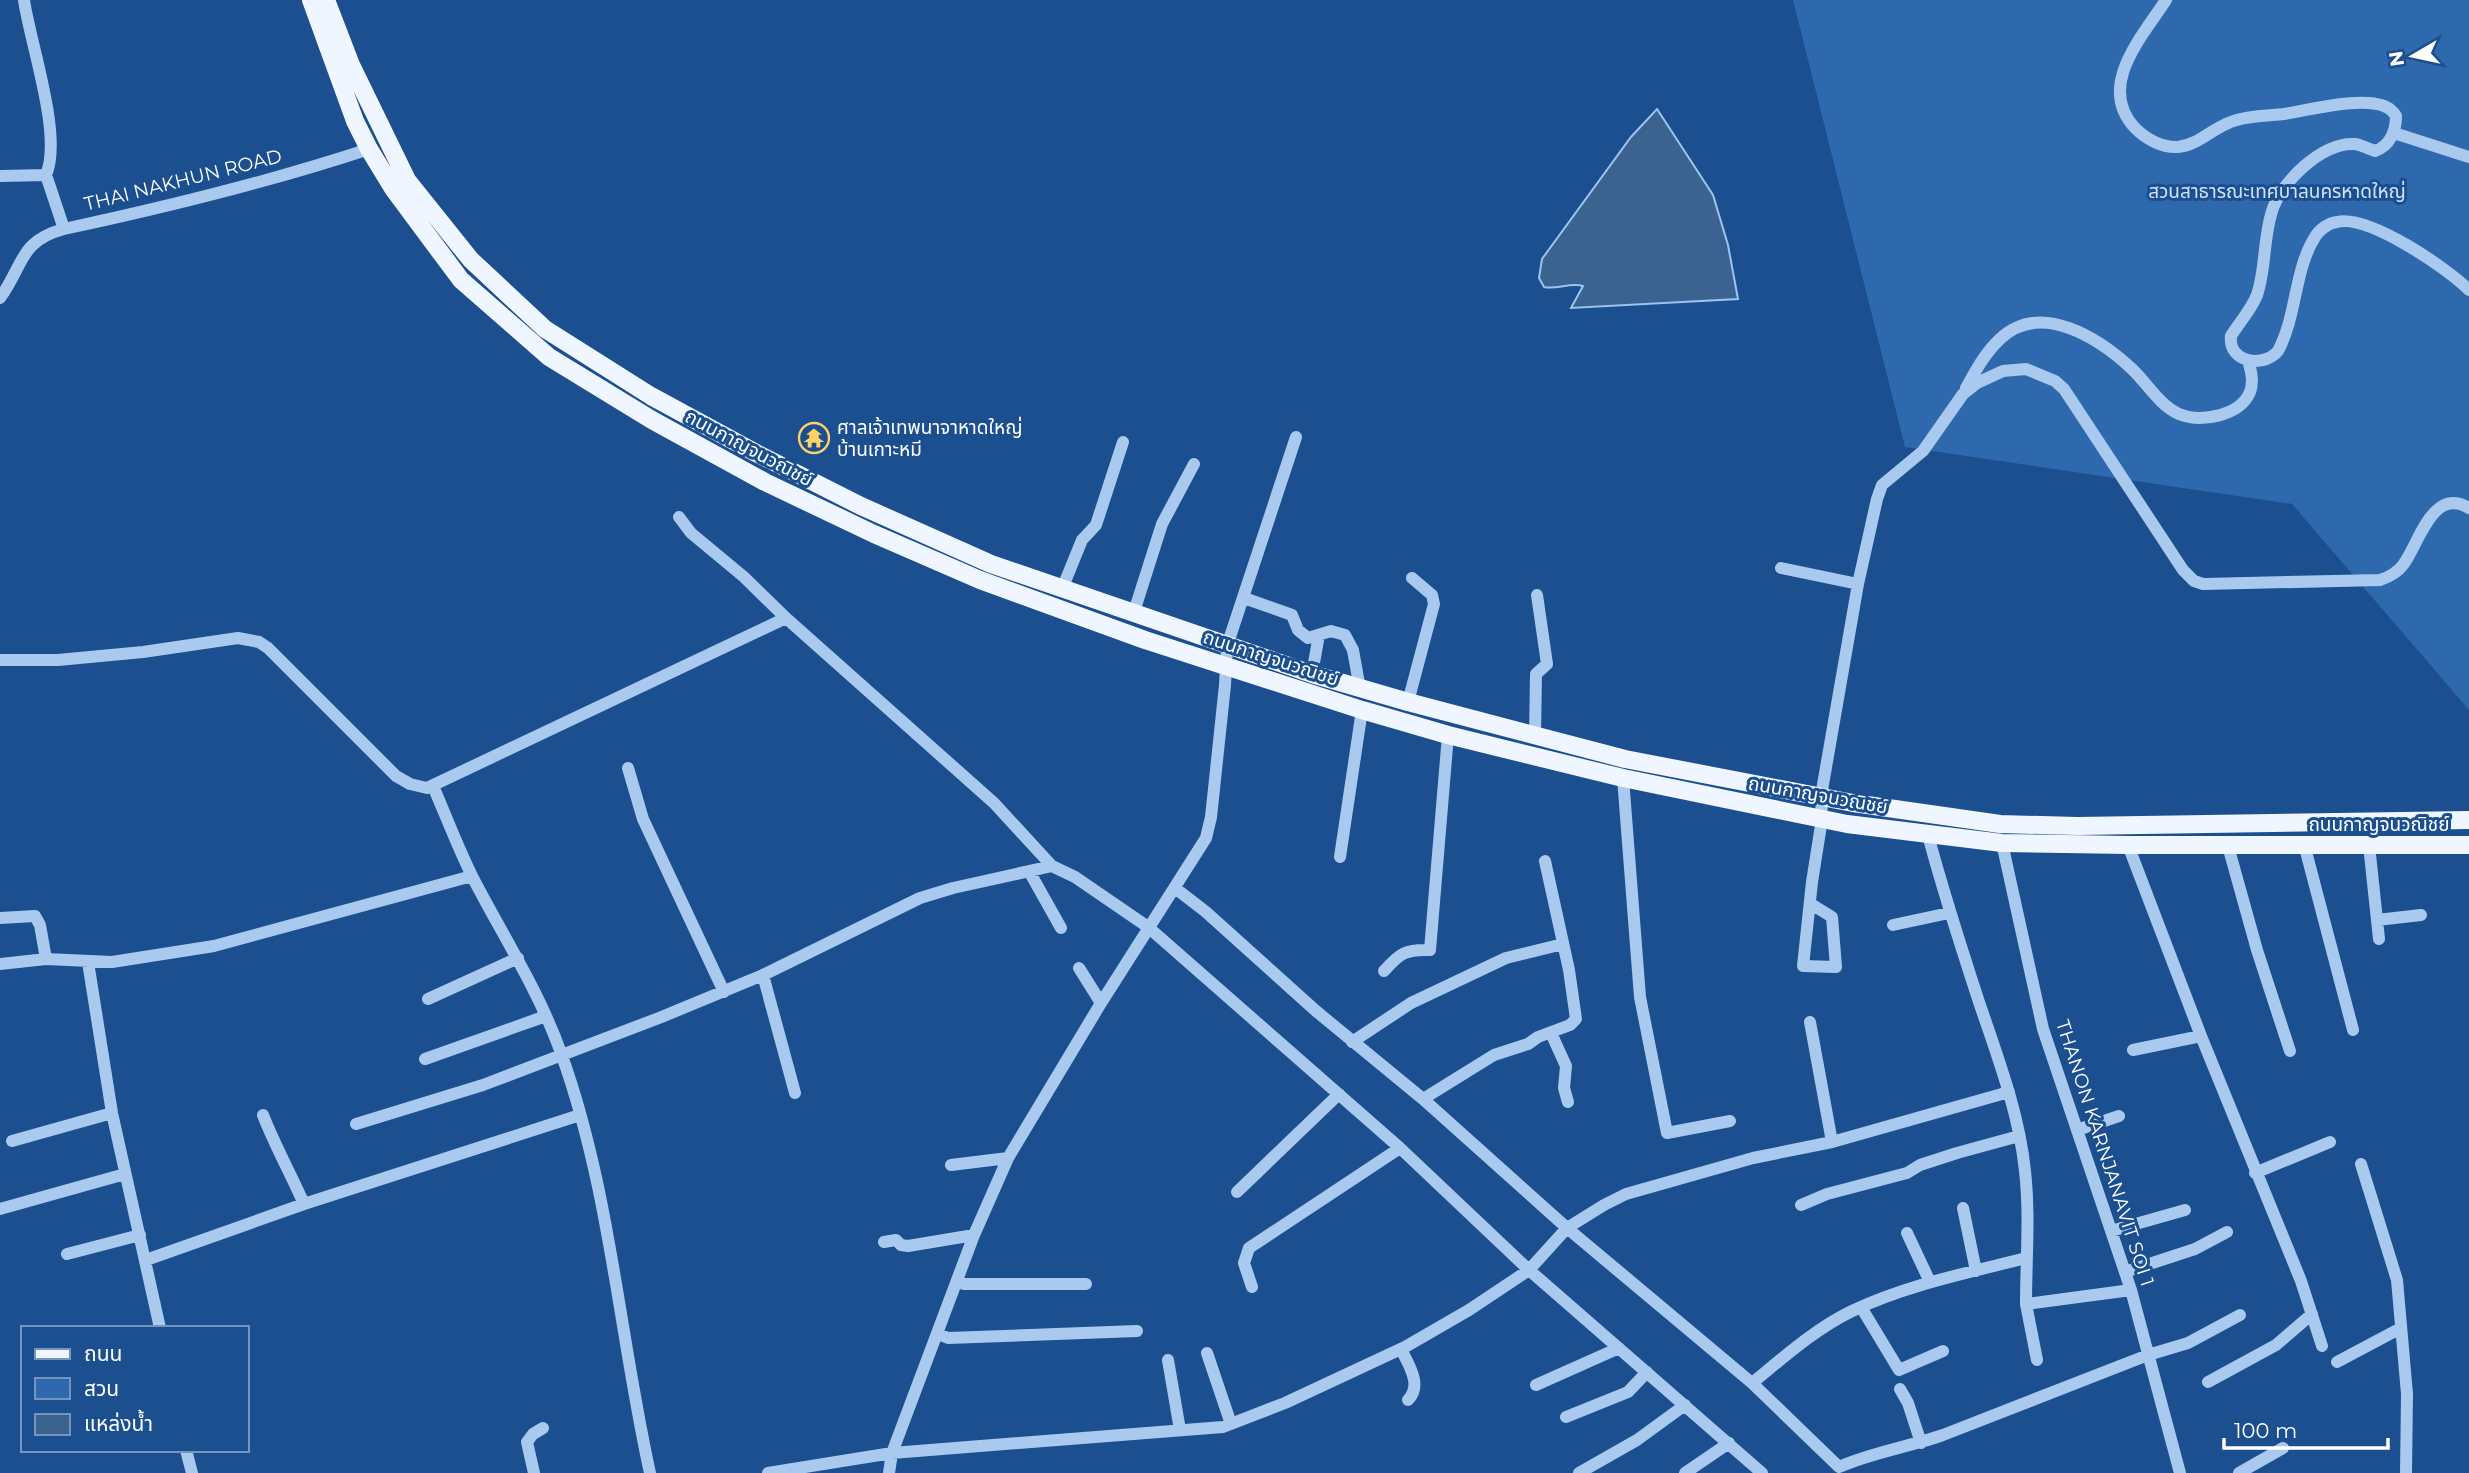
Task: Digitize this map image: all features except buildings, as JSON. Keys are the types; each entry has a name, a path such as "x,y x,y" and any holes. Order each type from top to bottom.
{"main road":[{"name":"ถนนกาญจนวณิชย์","path":"311,0 355,121 394,190 461,279 549,357 641,413 765,482 874,534 980,580 1145,640 1448,735 1623,778 1822,819 2002,843 2469,845"},
{"name":"ถนนกาญจนวณิชย์","path":"326,0 351,65 407,180 471,260 545,329 651,396 768,459 991,564 1133,615 1360,689 1625,759 1853,803 2000,824 2077,826 2469,820"}],"street":[{"path":"0,176 46,175 51,154 49,128 24,0"},
{"path":"2166,0 2124,68 2119,88 2127,117 2144,136 2165,145 2184,146 2234,121 2361,103 2379,104 2392,110 2396,116 2394,133 2379,151 2357,144 2316,156 2298,172 2276,202 2269,223 2257,295 2231,336 2230,343 2234,352 2248,360 2265,360 2281,347 2309,250 2321,230 2337,221 2357,222 2405,245 2446,270 2469,290"},
{"path":"2394,133 2469,157"},
{"name":"THAI NAKHUN ROAD","path":"46,175 64,229 312,168 369,149"},
{"path":"0,298 35,240 64,229"},
{"path":"1811,904 1832,917 1836,967 1803,966 1812,882 1822,819 1821,796 1858,584 1877,499 1882,485 1923,451 1987,354 2000,338 2015,328 2048,321 2090,337 2133,370 2171,409 2188,416 2212,417 2242,403 2251,389 2252,375 2248,360"},
{"path":"1963,394 1969,387 2011,370 2026,369 2055,380 2064,389 2183,570 2194,581 2203,584 2387,578 2404,564 2431,516 2446,505 2464,505"},
{"path":"889,1473 892,1453 974,1235 1008,1158 1101,1003 1206,838 1210,824 1227,646 1296,437"},
{"path":"1062,589 1082,540 1096,525 1123,442"},
{"path":"1133,615 1162,524 1194,464"},
{"path":"680,517 691,533 744,577 786,618 994,803 1052,866 1075,877 1148,928 1339,1094 1529,1270 1762,1473"},
{"path":"1782,568 1858,584"},
{"path":"1408,702 1434,604 1432,595 1412,578"},
{"path":"1535,736 1536,674 1546,664 1537,595"},
{"path":"1244,598 1292,615 1298,630 1305,637 1311,638 1336,631 1348,638 1353,650 1360,689"},
{"path":"0,660 58,660 143,652 229,639 250,639 268,648 396,776 418,787 433,786 786,618"},
{"path":"1312,674 1319,635"},
{"path":"1340,857 1362,710"},
{"path":"1384,971 1396,957 1412,949 1430,950 1448,735"},
{"path":"628,768 643,819 724,992"},
{"path":"1623,778 1640,997 1667,1133 1730,1121"},
{"path":"433,786 472,876 518,958 547,1016 562,1054 601,1195 639,1426 650,1473"},
{"path":"1928,835 1949,913 2009,1092 2020,1136 2026,1178 2026,1304 2037,1360"},
{"name":"THANON KARNJANAVIT SOI 1","path":"2002,843 2043,1029 2131,1290 2180,1473"},
{"path":"2304,844 2353,1030"},
{"path":"2128,845 2312,1314 2322,1346"},
{"path":"2370,845 2379,939"},
{"path":"2228,846 2257,950 2290,1051"},
{"path":"1423,1099 1494,1055 1526,1045 1570,1025 1577,1018 1545,861"},
{"path":"356,1124 483,1084 724,992 920,898 1052,866"},
{"path":"1029,871 1061,928"},
{"path":"0,964 47,959 111,962 214,946 472,876"},
{"path":"1175,888 1206,912 1352,1042 1423,1099 1567,1228 1752,1383 1839,1467 1857,1459 1921,1443 2148,1355 2188,1343 2240,1315"},
{"path":"1893,925 1949,913"},
{"path":"1,914 36,916 47,959"},
{"path":"2377,920 2421,915"},
{"path":"1352,1042 1411,1003 1506,958 1563,944"},
{"path":"428,999 518,958"},
{"path":"88,962 112,1113 160,1326"},
{"path":"1079,968 1101,1003"},
{"path":"763,975 795,1093"},
{"path":"425,1059 547,1016"},
{"path":"1810,1022 1832,1142"},
{"path":"1552,1032 1566,1066 1564,1088 1568,1102"},
{"path":"2133,1050 2201,1036"},
{"path":"768,1473 892,1453 1213,1429 1231,1424 1285,1403 1401,1349 1469,1310 1529,1270 1567,1228 1614,1199 1644,1187 1753,1158 1832,1142 2009,1092"},
{"path":"1237,1192 1339,1094"},
{"path":"12,1141 112,1113"},
{"path":"263,1115 277,1152 288,1167 304,1204"},
{"path":"146,1260 304,1204 580,1115"},
{"path":"2077,1130 2119,1116"},
{"path":"1801,1205 1827,1194 1906,1173 1920,1165 1957,1153 2020,1136"},
{"path":"2255,1173 2330,1142"},
{"path":"1252,1287 1244,1264 1249,1248 1400,1149"},
{"path":"951,1165 1008,1158"},
{"path":"2361,1164 2395,1268 2407,1394 2406,1473"},
{"path":"0,1209 125,1174"},
{"path":"1963,1208 1976,1271"},
{"path":"2111,1231 2185,1210"},
{"path":"2125,1272 2195,1250 2227,1232"},
{"path":"1907,1233 1930,1282"},
{"path":"67,1254 140,1235"},
{"path":"884,1242 896,1240 901,1245 908,1246 974,1235"},
{"path":"1752,1383 1815,1333 1861,1307 1930,1282 2026,1258"},
{"path":"957,1282 1086,1284"},
{"path":"2026,1304 2131,1290"},
{"path":"1861,1307 1899,1370 1943,1351"},
{"path":"2208,1382 2276,1345 2312,1314"},
{"path":"2337,1362 2401,1328"},
{"path":"938,1334 948,1338 1137,1331"},
{"path":"1401,1349 1415,1384 1414,1393 1408,1400"},
{"path":"1536,1385 1619,1349"},
{"path":"1207,1353 1231,1424"},
{"path":"1168,1360 1180,1430"},
{"path":"1566,1417 1628,1392 1647,1372"},
{"path":"1900,1389 1908,1403 1921,1443"},
{"path":"1579,1473 1637,1440 1685,1405"},
{"path":"534,1473 527,1442 543,1428"},
{"path":"1685,1473 1728,1443"},
{"path":"2239,1473 2283,1448"},
{"path":"187,1452 192,1473"}],"green space":[{"name":"สวนสาธารณะเทศบาลนครหาดใหญ่","path":"1793,0 2469,0 2469,710 2292,504 1905,447"}],"water":[{"path":"1657,109 1713,195 1728,245 1738,299 1571,308 1583,286 1544,287 1539,278 1542,259 1631,137"}],"place":[{"name":"ศาลเจ้าเทพนาจาหาดใหญ่ บ้านเกาะหมี","path":"814,438"}]}
